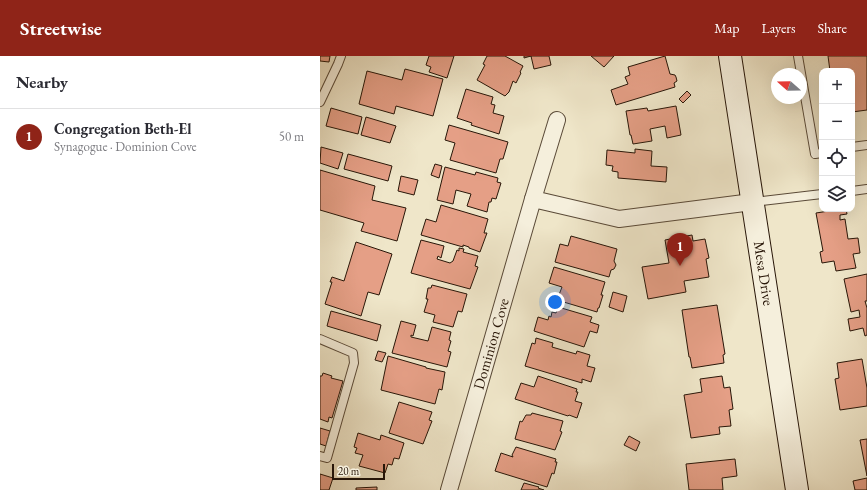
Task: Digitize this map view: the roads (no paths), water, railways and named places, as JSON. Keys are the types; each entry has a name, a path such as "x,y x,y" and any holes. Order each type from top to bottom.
{"street":[{"name":"Mesa Drive","path":"730,56 797,490"},
{"name":"Dominion Cove","path":"448,490 557,120"},
{"path":"533,199 619,219 752,202"}],"lane":[{"path":"320,102 338,64 340,56"},
{"path":"798,56 814,154 819,153"},
{"path":"855,147 867,145"},
{"path":"855,191 867,189"},
{"path":"752,202 819,194"},
{"path":"320,339 353,353 354,363 327,458 320,456"}],"place":[{"name":"Congregation Beth-El","path":"680,266"}]}
